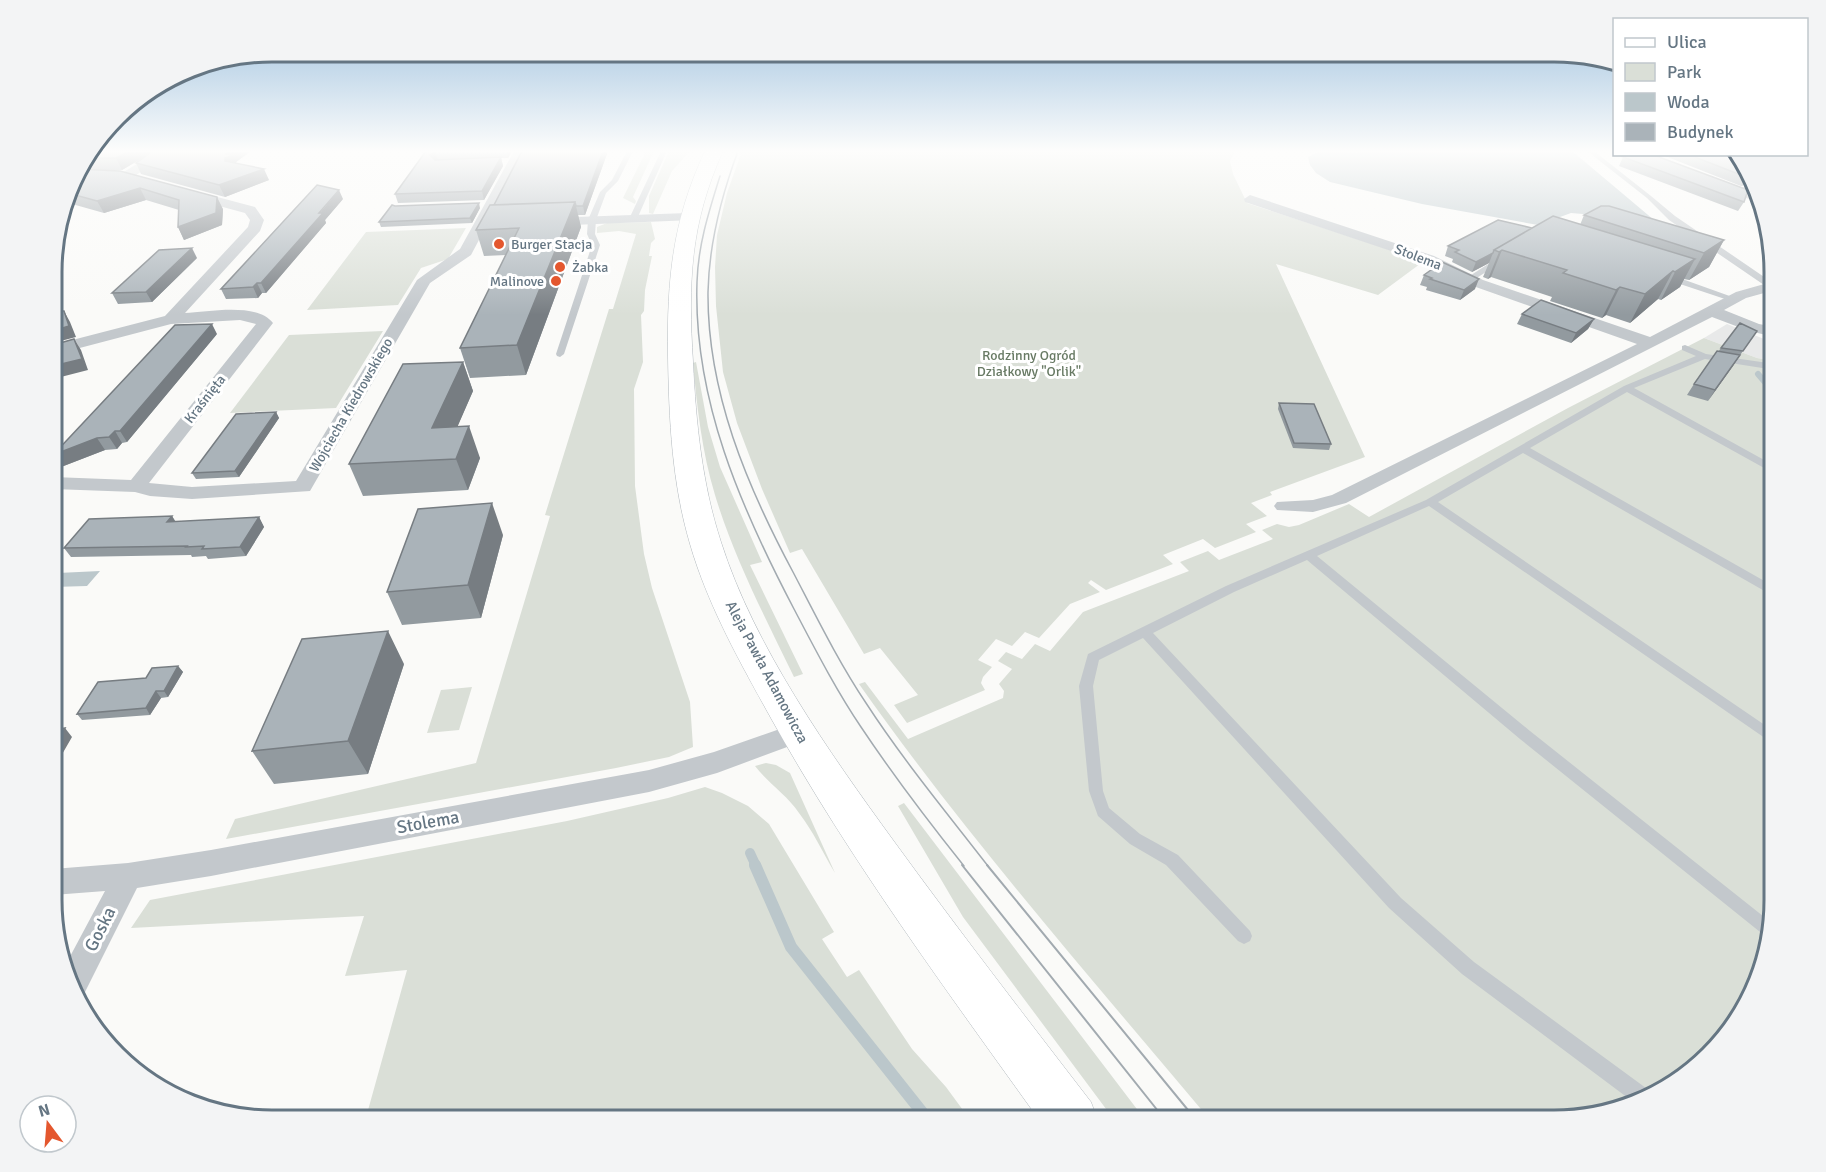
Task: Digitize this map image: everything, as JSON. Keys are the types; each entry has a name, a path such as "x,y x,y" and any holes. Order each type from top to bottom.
{"main road":[{"name":"Aleja Pawła Adamowicza","path":"691,206 687,217 678,283 682,388 691,484 705,542 734,613 797,733 906,894 1064,1110"}],"street":[{"path":"171,319 255,228 257,220 250,210 234,206"},
{"name":"Wojciecha Kiedrowskiego","path":"137,486 146,491 176,493 303,487 424,280 463,255 488,225 486,206"},
{"name":"Stolema","path":"1270,206 1429,259 1469,279 1651,343"},
{"path":"540,223 687,217"},
{"path":"1284,506 1313,506 1339,499 1734,299 1764,288"},
{"path":"1712,311 1764,330"},
{"name":"Kraśnięta","path":"62,348 171,319 240,315 257,317 265,322 137,486"},
{"path":"62,483 137,486"},
{"name":"Stolema","path":"62,881 128,876 649,781 717,762 797,733"},
{"name":"Goska","path":"76,976 128,876"}],"lane":[{"path":"560,354 596,245 591,234 592,220 598,206"},
{"path":"633,219 639,206"},
{"path":"1659,206 1672,218 1764,280"},
{"path":"1469,279 1506,258"},
{"path":"1656,274 1734,299"},
{"path":"1684,348 1704,356 1764,365"},
{"path":"1244,936 1172,860 1135,839 1103,812 1096,791 1086,686 1093,657 1230,590 1430,502 1628,388 1704,356"},
{"path":"1628,388 1764,465"},
{"path":"1522,448 1764,587"},
{"path":"1430,502 1764,733"},
{"path":"1309,555 1525,735 1762,926"},
{"path":"1144,631 1395,903 1468,968 1637,1094"}],"shaded area":[{"path":"1727,324 1764,339 1764,359 1757,358 1704,338"}],"green space":[{"path":"649,206 657,206 653,214 649,213"},
{"name":"Rodzinny Ogród Działkowy \"Orlik\"","path":"724,206 1255,206 1424,261 1378,295 1276,264 1365,457 1270,492 1272,495 1251,503 1267,516 1246,524 1256,532 1215,548 1203,539 1163,555 1173,564 1106,590 1091,580 1088,583 1100,592 1070,604 1039,638 1025,632 1012,646 996,639 978,660 992,667 981,683 985,690 907,723 894,705 918,695 880,648 864,654 802,549 790,553 762,489 737,423 723,372 716,306 717,235"},
{"path":"651,222 655,239 651,243 649,256 652,256 645,290 644,311 641,315 643,362 634,389 635,486 644,554 652,588 690,702 693,747 669,757 616,768 226,839 235,819 476,763 550,516 545,515 609,309 613,309 636,234 619,231 597,233 597,227 607,223"},
{"path":"466,228 448,259 421,268 398,305 307,310 366,232"},
{"path":"383,331 336,408 230,413 289,335"},
{"path":"1704,338 1764,359 1764,914 1760,942 1743,993 1721,1028 1703,1049 1682,1067 1635,1095 1596,1106 1568,1110 1202,1110 986,852 859,684 865,682 908,739 1003,698 1004,691 999,684 1012,669 998,661 1006,652 1022,659 1035,644 1050,651 1083,612 1189,571 1180,562 1208,551 1219,560 1273,539 1262,530 1277,524 1289,527 1299,525 1349,504 1369,517 1568,408"},
{"path":"696,362 708,427 720,467 762,562 750,565 803,674 794,677 741,564 715,495 696,396 693,363"},
{"path":"472,687 459,730 427,733 441,690"},
{"path":"766,763 776,765 790,773 835,873 809,827 794,807 755,766"},
{"path":"705,787 748,806 769,824 834,932 822,939 847,977 859,970 912,1049 963,1110 368,1110 407,970 345,976 364,916 131,928 150,900 567,821 668,798"},
{"path":"904,803 1138,1110 1107,1110 963,917 898,806"}],"water":[{"path":"1431,206 1637,206 1654,220 1571,213 1538,225"},
{"path":"100,571 87,586 62,587 62,573"}],"building":[{"path":"179,206 216,206 216,213 178,227"},
{"path":"298,206 325,206 319,213 323,213 261,283 253,287 221,289"},
{"path":"391,206 477,206 470,218 379,222"},
{"path":"490,206 574,206 517,345 460,348 519,228 476,230"},
{"path":"1601,206 1609,206 1724,240 1704,253 1584,215"},
{"path":"1553,216 1695,259 1675,272 1673,271 1645,294 1620,287 1616,290 1563,273 1567,270 1502,250 1499,252 1494,250"},
{"path":"1498,220 1532,228 1476,262 1455,252 1459,250 1448,246"},
{"path":"192,248 146,292 112,293 159,250"},
{"path":"1442,262 1479,279 1464,290 1424,275"},
{"path":"1541,300 1594,319 1576,333 1522,314"},
{"path":"62,311 64,311 69,326 62,328"},
{"path":"1740,323 1757,331 1743,351 1721,348"},
{"path":"212,324 120,431 115,431 109,437 97,438 62,452 62,445 175,325"},
{"path":"74,339 82,359 62,364 62,342"},
{"path":"1717,351 1740,355 1715,390 1694,384"},
{"path":"463,362 432,428 469,426 456,459 349,464 403,364"},
{"path":"1279,403 1314,404 1331,444 1294,443"},
{"path":"276,412 235,471 192,473 236,414"},
{"path":"492,503 468,585 387,592 418,509"},
{"path":"172,516 167,522 259,517 240,547 64,548 89,519"},
{"path":"388,631 348,741 252,751 302,639"},
{"path":"178,666 164,691 156,691 146,708 77,714 98,682 146,678 152,668"}],"waterway":[{"path":"1758,374 1764,381"},
{"path":"750,853 756,866"},
{"path":"755,865 791,947 920,1110"}],"tram line":[{"path":"711,206 698,268 698,326 703,368 712,410 739,492 774,571 834,684 886,763 964,866"},
{"path":"721,206 709,274 709,329 722,402 746,472 776,539 846,671 895,745 988,866"},
{"path":"962,865 1157,1110"},
{"path":"987,865 1188,1110"}],"place":[{"name":"Burger Stacja","path":"499,244"},
{"name":"Żabka","path":"560,267"},
{"name":"Malinove","path":"556,281"}]}
